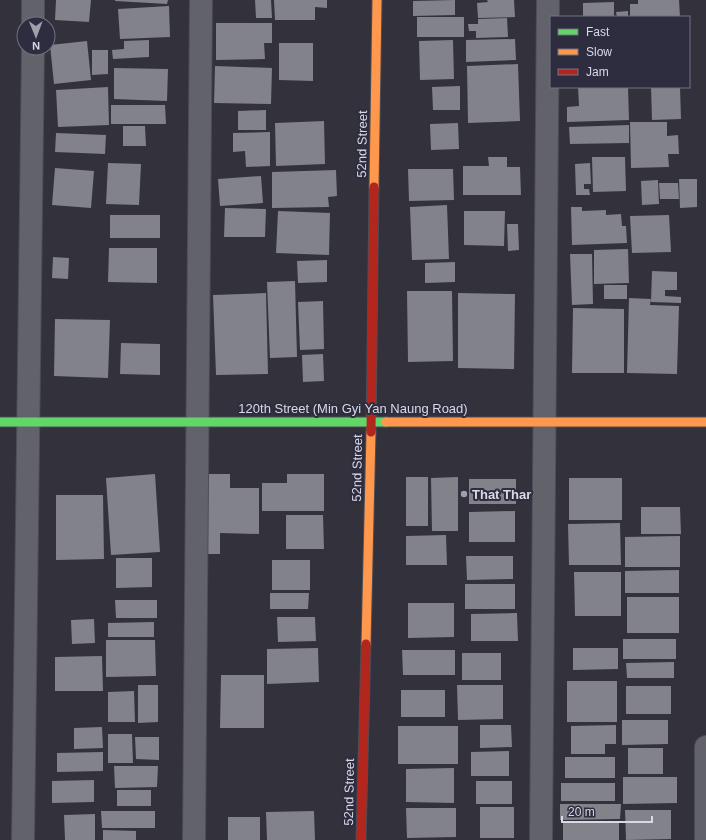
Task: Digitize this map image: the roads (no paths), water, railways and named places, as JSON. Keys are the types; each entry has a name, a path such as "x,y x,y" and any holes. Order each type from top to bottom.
{"street":[{"path":"33,0 33,16"},
{"path":"194,840 196,423 201,0"},
{"name":"52nd Street","path":"361,840 371,422 377,0"},
{"path":"542,840 548,0"},
{"path":"23,840 33,56"},
{"name":"120th Street (Min Gyi Yan Naung Road)","path":"0,422 196,423 546,420 706,422"},
{"path":"706,747 706,840"}],"place":[{"name":"That Thar","path":"464,494"}]}
